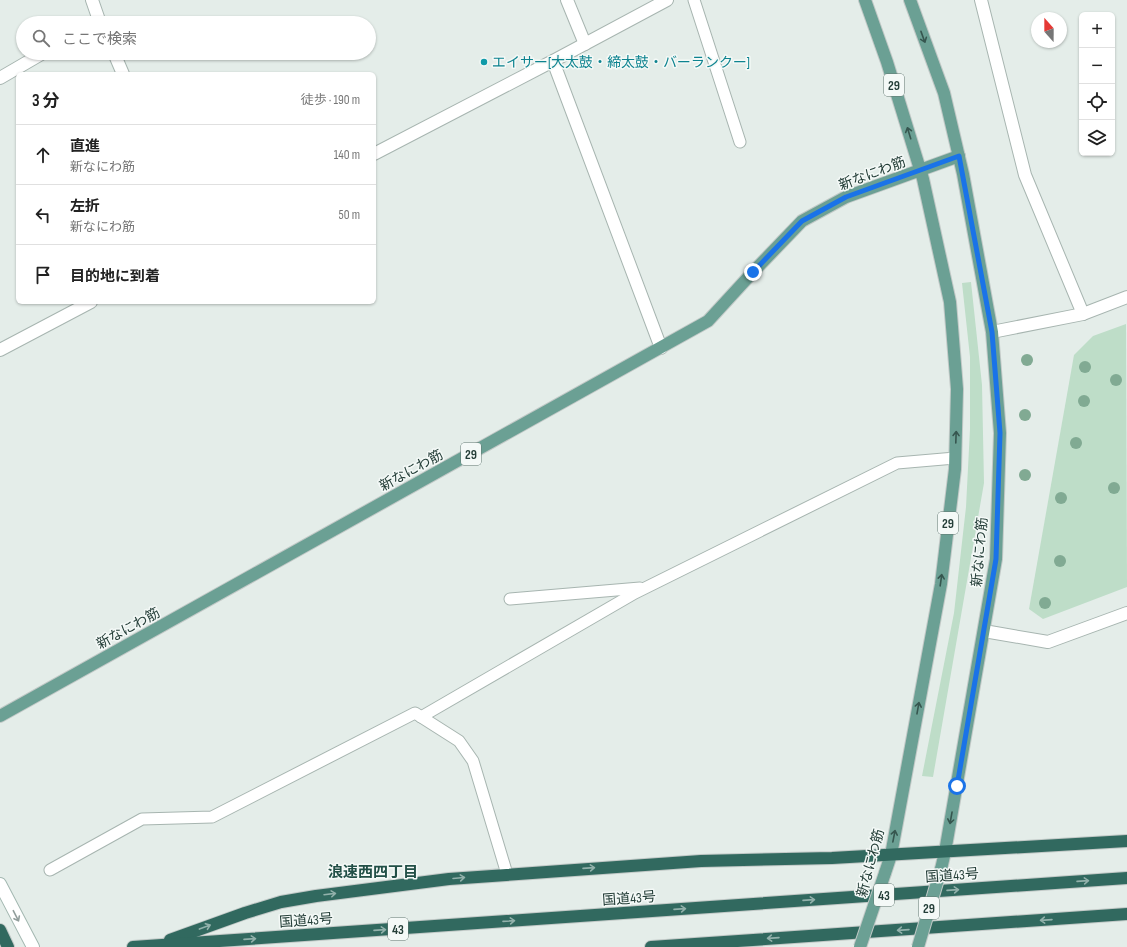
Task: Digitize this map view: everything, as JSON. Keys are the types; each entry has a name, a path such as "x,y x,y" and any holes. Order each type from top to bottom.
{"highway":[{"path":"155,945 245,913 281,902 449,879 701,861 832,858 1127,841"},
{"name":"国道43号","path":"132,947 1127,878"},
{"path":"651,947 1127,914"},
{"path":"0,930 8,947"}],"main road":[{"name":"新なにわ筋","path":"860,947 890,855 940,584 955,458 957,389 950,302 921,170 887,62 864,0"},
{"name":"新なにわ筋","path":"910,0 944,92 959,156 992,332 1000,433 996,559 945,852 918,947"},
{"name":"新なにわ筋","path":"0,716 708,321 802,221 846,197 959,156"}],"street":[{"path":"92,0 96,16"},
{"path":"567,0 585,44"},
{"path":"376,153 667,0"},
{"path":"980,0 1025,175 1083,314"},
{"path":"0,78 30,60"},
{"path":"117,60 122,72"},
{"path":"553,61 661,348"},
{"path":"992,332 1083,314 1127,297"},
{"path":"0,350 87,304"},
{"path":"984,632 1048,642 1127,613"},
{"path":"0,884 33,947"}],"lane":[{"path":"694,0 740,142"},
{"path":"421,717 646,588 897,463 955,458"},
{"path":"510,599 646,588"},
{"path":"50,870 142,819 212,817 415,713 459,741 473,761 507,874"}],"green space":[{"path":"971,282 982,385 984,483 933,777 922,776 954,613 966,507 970,429 970,357 962,283"},
{"path":"1126,324 1127,587 1043,619 1029,609 1074,355 1093,336"}],"place":[{"name":"エイサー[大太鼓・締太鼓・バーランクー]","path":"484,62"}],"district":[{"name":"浪速西四丁目","path":"373,872"}],"route":[{"path":"753,272 802,221 846,197 959,156 992,332 1000,433 996,559 957,786"}]}
